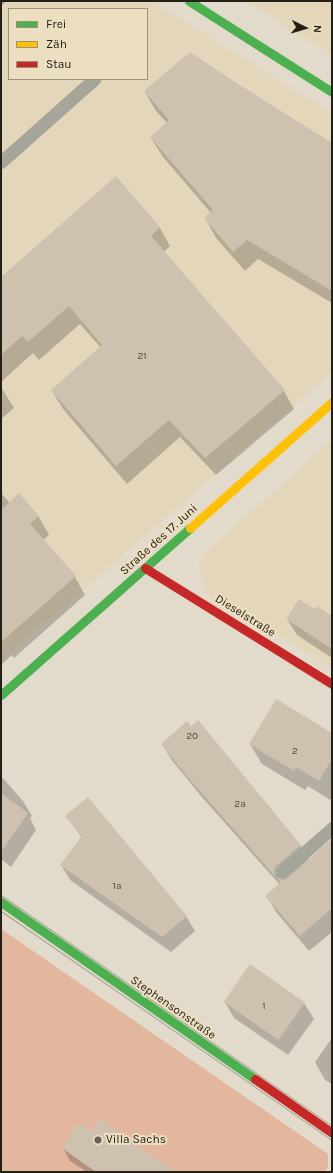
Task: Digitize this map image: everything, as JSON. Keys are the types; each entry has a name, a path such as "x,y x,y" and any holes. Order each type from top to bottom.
{"street":[{"path":"189,1 332,92"},
{"name":"Straße des 17. Juni","path":"1,695 332,402"},
{"name":"Dieselstraße","path":"145,568 332,684"},
{"name":"Stephensonstraße","path":"1,902 332,1133"}],"lane":[{"path":"1,162 93,80"},
{"path":"282,872 332,828"}],"shaded area":[{"path":"1,1 152,1 332,113 332,372 1,662"},
{"path":"246,1 332,1 332,55"},
{"path":"332,440 332,667 204,593 199,564 205,553"},
{"path":"1,929 328,1154 328,1167 324,1172 1,1172"}],"building":[{"path":"190,52 332,143 332,291 247,240 233,252 204,218 213,210 150,137 169,120 144,91"},
{"path":"116,176 160,227 151,236 285,390 205,458 169,420 116,466 51,390 102,345 69,306 28,342 22,336 1,355 1,277"},
{"path":"19,493 39,516 30,524 76,576 1,642 1,510"},
{"path":"299,599 314,609 317,606 332,616 332,649 286,619"},
{"path":"276,699 332,733 332,759 319,781 296,767 294,771 249,744"},
{"path":"198,720 301,845 276,866 274,870 275,876 191,781 161,744 187,721 191,726"},
{"path":"1,793 28,813 1,852"},
{"path":"88,797 187,916 162,937 60,865 82,836 65,816"},
{"path":"332,839 332,908 300,936 265,896 281,882 277,878 283,880 287,878"},
{"path":"250,964 305,1002 278,1040 224,1002"},
{"name":"Villa Sachs","path":"99,1119 176,1172 96,1172 62,1148 79,1123 91,1131"}],"tram line":[{"path":"1,895 332,1126"},
{"path":"1,911 332,1140"}],"traffic: fast":[{"path":"189,1 332,92"},
{"path":"1,695 190,528"},
{"path":"1,902 255,1079"}],"traffic: slow":[{"path":"190,528 332,402"}],"traffic: jam":[{"path":"145,568 332,684"},
{"path":"255,1079 332,1133"}],"place":[{"name":"Villa Sachs","path":"98,1140"}]}
